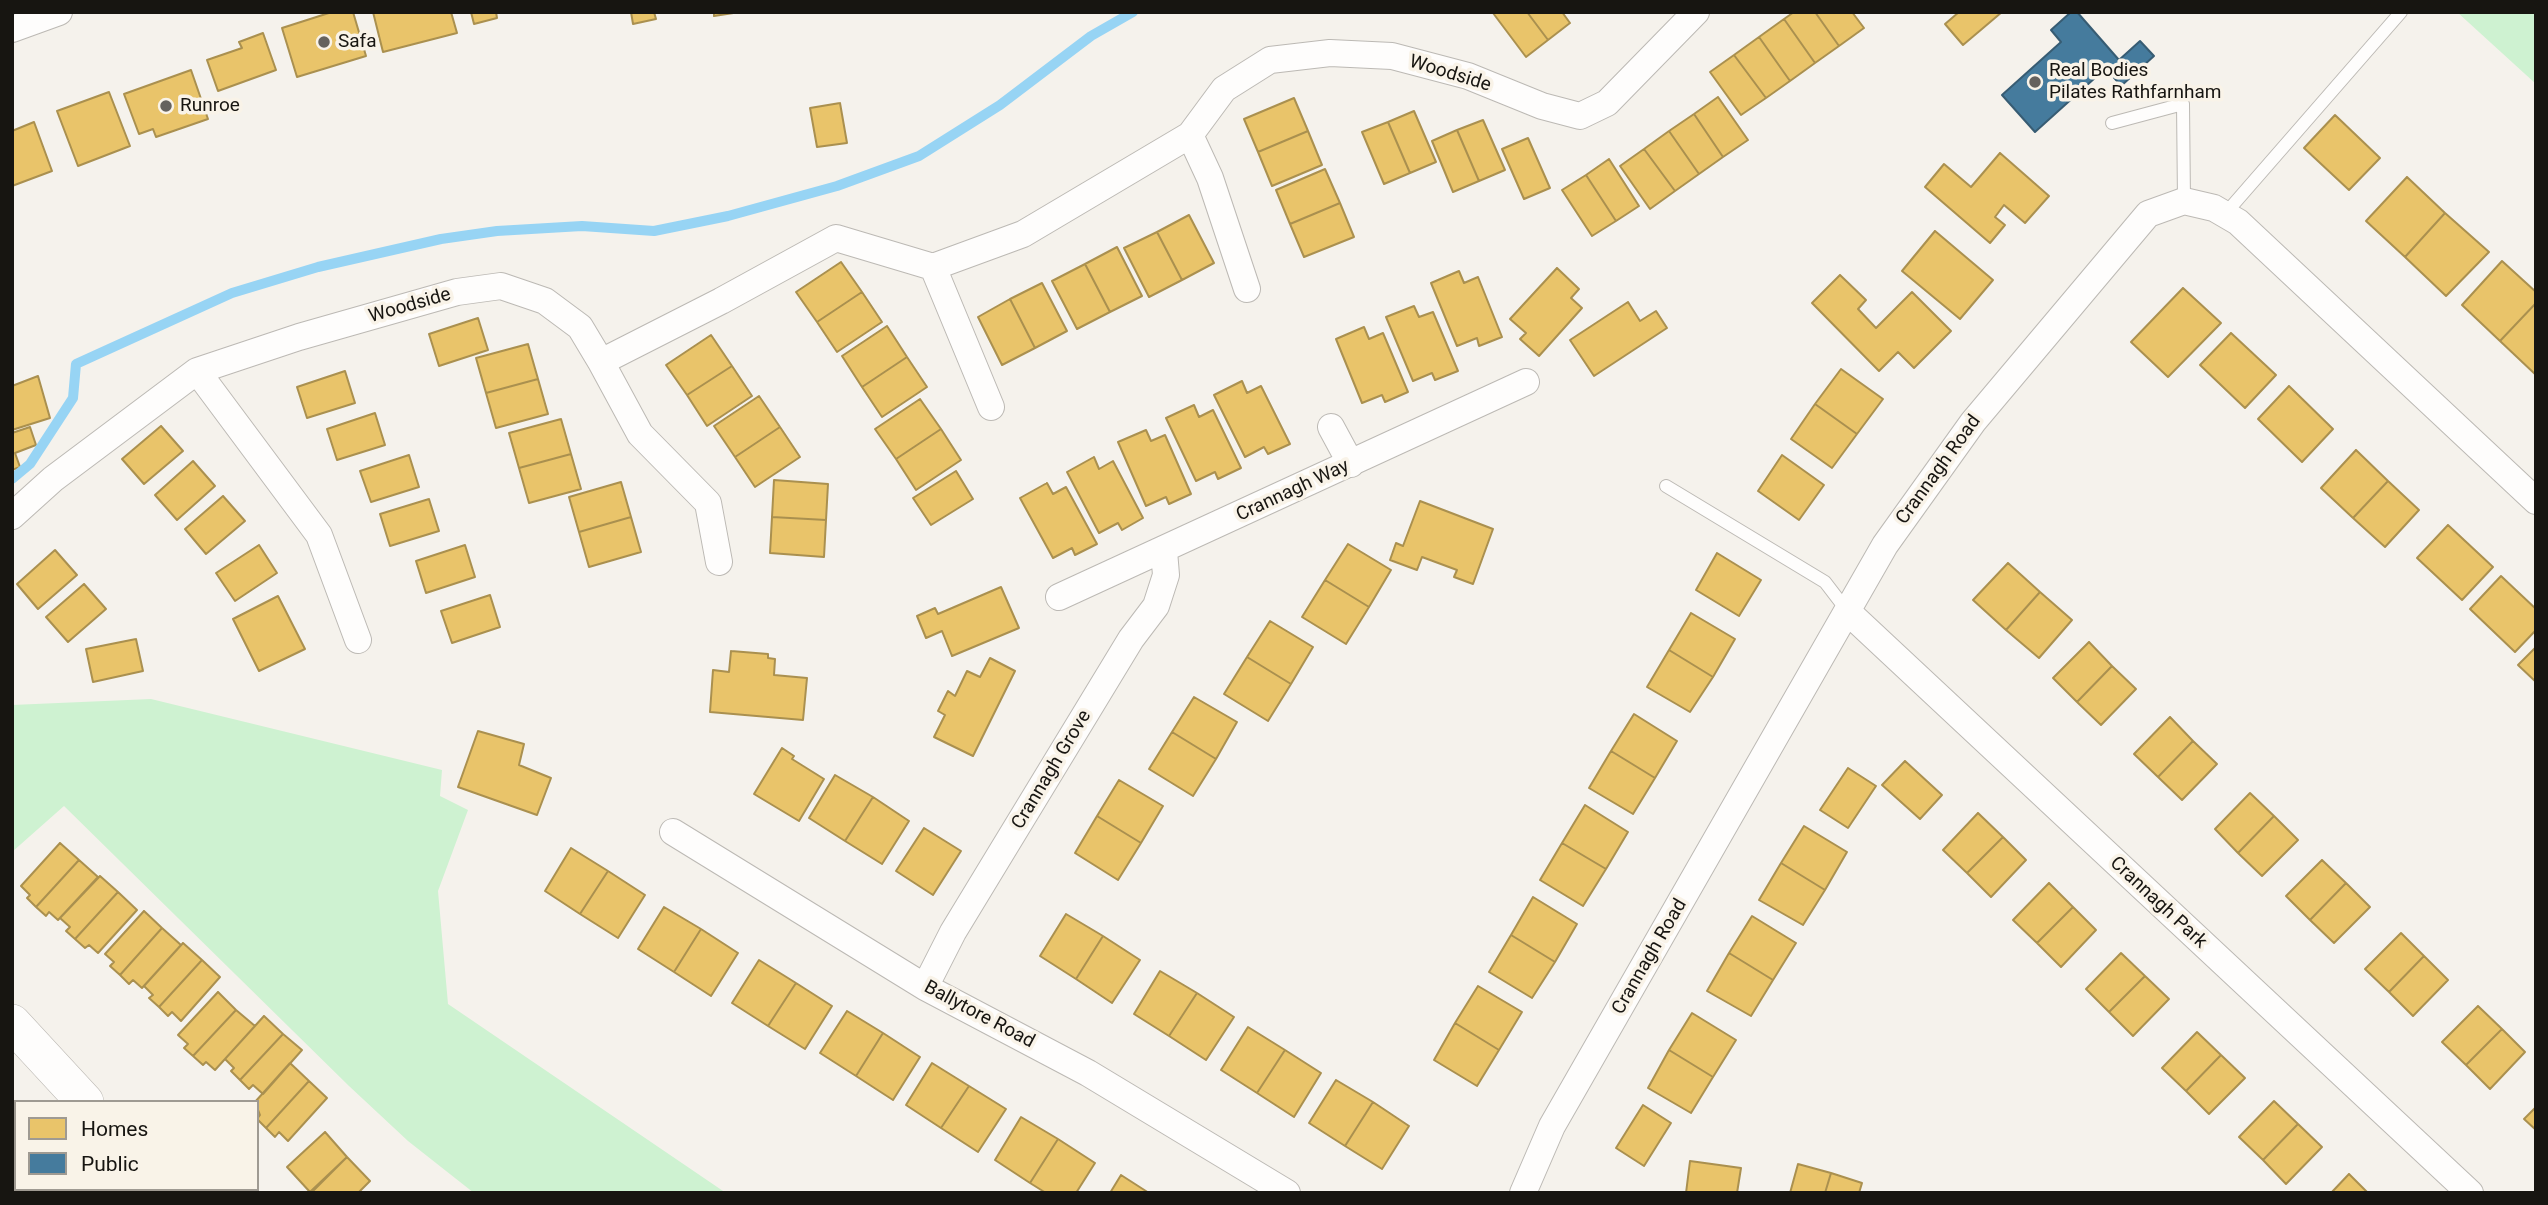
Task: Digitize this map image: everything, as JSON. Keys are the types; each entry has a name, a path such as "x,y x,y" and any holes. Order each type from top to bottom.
{"main road":[{"path":"12,1023 83,1100"}],"street":[{"path":"12,29 59,12"},
{"name":"Woodside","path":"933,267 1023,234 1190,135 1224,89 1270,60 1330,53 1392,56 1468,76 1542,106 1580,116 1607,103 1696,12"},
{"path":"1190,135 1210,178 1247,289"},
{"path":"2183,201 2214,208 2238,222 2536,501"},
{"name":"Crannagh Road","path":"1523,1193 1552,1126 1885,545 1981,411 2148,214 2183,201"},
{"path":"601,362 721,301 836,237 933,267 991,407"},
{"name":"Woodside","path":"12,516 53,479 197,371 299,337 457,292 501,286 545,301 580,327 640,433 708,503 719,562"},
{"path":"197,371 319,535 358,640"},
{"name":"Crannagh Way","path":"1059,597 1164,551 1526,382"},
{"path":"1331,427 1351,464"},
{"name":"Crannagh Grove","path":"925,987 953,932 1131,639 1156,606 1166,575 1164,551"},
{"name":"Crannagh Park","path":"1848,612 2470,1193"},
{"name":"Ballytore Road","path":"673,832 925,987 1088,1073 1287,1193"}],"lane":[{"path":"2225,214 2401,12"},
{"path":"2112,123 2183,104 2183,201"},
{"path":"1666,486 1825,582 1848,612"}],"green space":[{"path":"2457,12 2536,12 2536,84"},
{"path":"151,699 442,770 440,796 468,810 438,891 448,1004 726,1193 474,1193 408,1141 349,1086 64,806 12,852 12,705"}],"building: Homes":[{"name":"Safa","path":"332,12 353,12 366,56 297,77 282,28"},
{"path":"373,12 451,12 457,33 383,52"},
{"path":"471,12 496,12 497,18 474,24"},
{"path":"631,12 654,12 656,19 633,24"},
{"path":"714,12 740,12 714,16"},
{"path":"1527,12 1548,40 1526,57 1493,13"},
{"path":"1527,12 1562,12 1570,23 1548,40"},
{"path":"1794,12 1815,12 1839,46 1815,63 1784,19"},
{"path":"1815,12 1852,12 1864,28 1839,46"},
{"path":"1959,12 2002,12 1963,45 1945,24"},
{"path":"1784,19 1815,63 1790,81 1759,37"},
{"path":"263,33 276,70 218,91 207,60 242,48 239,42"},
{"path":"1759,37 1790,81 1766,98 1734,55"},
{"path":"1734,55 1766,98 1741,115 1710,72"},
{"name":"Runroe","path":"191,70 208,119 156,137 153,129 139,134 124,94"},
{"path":"109,92 130,146 78,166 57,111"},
{"path":"1718,97 1748,140 1723,157 1694,114"},
{"path":"1294,98 1308,131 1258,152 1244,119"},
{"path":"840,103 847,143 817,147 810,108"},
{"path":"1414,111 1436,162 1410,173 1388,122"},
{"path":"1694,114 1723,157 1699,174 1669,131"},
{"path":"2335,115 2380,158 2349,190 2304,148"},
{"path":"1483,120 1505,170 1479,181 1457,130"},
{"path":"34,122 52,171 12,186 12,131"},
{"path":"1388,122 1410,173 1384,184 1362,132"},
{"path":"1457,130 1479,181 1453,192 1432,141"},
{"path":"1308,131 1322,165 1272,186 1258,152"},
{"path":"1669,131 1699,174 1675,191 1644,149"},
{"path":"1528,138 1550,188 1524,199 1502,149"},
{"path":"1644,149 1675,191 1650,209 1620,166"},
{"path":"2000,153 2049,196 2025,223 2004,205 1995,217 2005,225 1990,243 1925,187 1944,164 1971,187"},
{"path":"1609,159 1639,206 1616,221 1586,175"},
{"path":"1325,169 1340,203 1290,224 1276,190"},
{"path":"1586,175 1616,221 1592,236 1562,190"},
{"path":"2407,177 2445,213 2405,257 2366,221"},
{"path":"1340,203 1354,237 1304,257 1290,224"},
{"path":"2445,213 2489,252 2446,296 2405,257"},
{"path":"1189,215 1214,263 1182,280 1157,232"},
{"path":"1935,231 1993,280 1960,319 1902,271"},
{"path":"1157,232 1182,280 1149,297 1124,248"},
{"path":"1117,247 1142,296 1110,312 1085,264"},
{"path":"2502,261 2536,292 2536,303 2500,341 2462,305"},
{"path":"841,262 862,292 817,322 796,292"},
{"path":"1085,264 1110,312 1077,329 1052,281"},
{"path":"1557,268 1579,289 1571,298 1582,308 1539,356 1520,339 1526,333 1510,319"},
{"path":"1459,271 1464,283 1478,277 1502,337 1479,346 1477,338 1457,346 1431,283"},
{"path":"1840,275 1866,300 1858,309 1876,328 1912,292 1951,331 1914,368 1898,352 1879,371 1812,303"},
{"path":"1042,283 1067,331 1035,348 1010,299"},
{"path":"2183,288 2221,323 2168,377 2131,342"},
{"path":"862,292 882,322 837,352 817,322"},
{"path":"1010,299 1035,348 1002,365 978,317"},
{"path":"1628,302 1640,321 1656,311 1667,328 1594,376 1570,340"},
{"path":"2536,303 2536,375 2500,341"},
{"path":"1414,306 1419,317 1433,312 1458,371 1435,380 1432,373 1413,381 1386,317"},
{"path":"478,318 488,350 439,366 429,334"},
{"path":"887,326 907,357 862,387 842,356"},
{"path":"1364,327 1369,339 1383,333 1408,392 1385,402 1382,395 1362,403 1336,339"},
{"path":"2231,333 2276,375 2245,408 2200,365"},
{"path":"711,335 732,366 687,395 666,365"},
{"path":"528,344 538,379 486,393 476,358"},
{"path":"907,357 927,387 882,417 862,387"},
{"path":"732,366 752,396 707,426 687,395"},
{"path":"1841,369 1883,399 1857,434 1815,404"},
{"path":"345,371 355,403 307,418 297,387"},
{"path":"38,376 50,418 12,430 12,386"},
{"path":"538,379 548,414 496,428 486,393"},
{"path":"1242,381 1247,393 1261,386 1290,444 1268,454 1264,447 1245,457 1214,395"},
{"path":"2289,386 2333,429 2302,462 2258,419"},
{"path":"759,396 780,427 735,457 714,426"},
{"path":"920,399 941,429 896,459 875,429"},
{"path":"1815,404 1857,434 1832,468 1791,439"},
{"path":"1194,405 1199,417 1213,410 1241,468 1218,479 1215,472 1196,481 1166,418"},
{"path":"375,413 385,445 337,460 327,429"},
{"path":"561,419 571,454 519,468 509,433"},
{"path":"161,426 183,451 144,484 122,459"},
{"path":"30,427 36,445 15,453 20,467 12,470 12,433"},
{"path":"780,427 800,457 755,487 735,457"},
{"path":"941,429 961,460 916,490 896,459"},
{"path":"1146,430 1151,441 1165,435 1191,494 1169,504 1166,497 1146,506 1118,442"},
{"path":"2356,450 2388,481 2353,518 2321,488"},
{"path":"571,454 581,489 529,503 519,468"},
{"path":"409,455 419,487 371,502 360,471"},
{"path":"1782,455 1824,485 1799,520 1758,491"},
{"path":"1094,457 1099,469 1113,461 1143,518 1122,530 1118,523 1099,533 1067,472"},
{"path":"193,461 215,486 177,520 155,495"},
{"path":"956,471 973,499 931,525 913,498"},
{"path":"774,480 828,484 826,520 772,517"},
{"path":"2388,481 2419,510 2385,547 2353,518"},
{"path":"621,482 631,517 579,532 569,497"},
{"path":"1047,483 1053,494 1066,487 1097,544 1075,555 1072,548 1053,558 1020,498"},
{"path":"223,496 245,521 206,554 185,529"},
{"path":"429,499 439,531 390,546 380,514"},
{"path":"1420,501 1493,529 1473,584 1454,577 1457,570 1422,557 1417,570 1390,560 1396,543 1403,546"},
{"path":"631,517 641,552 589,567 579,532"},
{"path":"772,517 826,520 824,557 770,553"},
{"path":"2448,525 2493,567 2462,600 2417,558"},
{"path":"1348,544 1391,570 1369,607 1325,580"},
{"path":"259,545 277,573 235,601 216,573"},
{"path":"465,545 475,577 426,593 416,561"},
{"path":"55,550 77,575 38,609 17,584"},
{"path":"1717,553 1761,580 1739,616 1696,590"},
{"path":"2008,563 2040,592 2006,630 1973,600"},
{"path":"2501,576 2536,609 2536,630 2515,652 2470,609"},
{"path":"1325,580 1369,607 1346,644 1302,617"},
{"path":"84,584 106,609 68,642 46,617"},
{"path":"1001,587 1019,628 952,656 942,631 926,638 917,616 935,608 938,614"},
{"path":"2040,592 2072,620 2039,658 2006,630"},
{"path":"490,595 500,627 452,643 441,611"},
{"path":"278,596 305,649 259,671 233,619"},
{"path":"1691,613 1735,639 1713,677 1669,650"},
{"path":"1270,621 1313,647 1291,684 1247,657"},
{"path":"136,639 143,671 93,682 86,649"},
{"path":"2089,642 2112,666 2077,702 2053,678"},
{"path":"2536,647 2536,682 2518,665"},
{"path":"1669,650 1713,677 1690,712 1647,687"},
{"path":"731,651 768,654 768,658 775,659 774,675 807,678 803,720 710,712 713,670 729,672"},
{"path":"1247,657 1291,684 1268,721 1224,694"},
{"path":"990,658 1015,671 973,756 934,737 945,715 938,711 948,691 955,696 967,671 980,677"},
{"path":"2112,666 2136,689 2101,725 2077,702"},
{"path":"1194,697 1237,722 1216,759 1172,732"},
{"path":"1634,714 1677,741 1655,778 1611,751"},
{"path":"2170,717 2193,741 2158,777 2134,754"},
{"path":"478,731 524,744 519,765 551,778 537,815 458,787"},
{"path":"1172,732 1216,759 1193,796 1149,769"},
{"path":"2193,741 2217,764 2182,800 2158,777"},
{"path":"782,748 794,756 792,759 824,779 799,821 754,794"},
{"path":"1611,751 1655,778 1633,814 1589,788"},
{"path":"1905,761 1942,795 1920,819 1882,785"},
{"path":"1848,768 1876,786 1848,828 1820,810"},
{"path":"835,775 873,797 845,841 809,818"},
{"path":"1119,780 1163,806 1141,843 1097,816"},
{"path":"2250,793 2274,816 2238,853 2215,829"},
{"path":"873,797 909,821 882,864 845,841"},
{"path":"1585,805 1628,832 1606,869 1562,843"},
{"path":"1978,813 2003,837 1967,873 1943,850"},
{"path":"1097,816 1141,843 1118,880 1075,853"},
{"path":"2274,816 2298,840 2262,876 2238,853"},
{"path":"1804,826 1847,852 1825,890 1781,863"},
{"path":"924,828 961,851 933,895 896,871"},
{"path":"2003,837 2026,860 1991,897 1967,873"},
{"path":"60,843 79,860 36,907 21,886"},
{"path":"1562,843 1606,869 1583,906 1540,880"},
{"path":"571,848 608,871 580,914 545,891"},
{"path":"79,860 98,877 58,920 49,912 46,916 36,907"},
{"path":"2322,860 2346,883 2310,920 2286,896"},
{"path":"1781,863 1825,890 1803,925 1759,900"},
{"path":"608,871 645,895 618,938 580,914"},
{"path":"100,876 118,892 75,939 66,931 70,927 60,918"},
{"path":"2049,883 2073,907 2037,943 2013,920"},
{"path":"2346,883 2370,907 2334,943 2310,920"},
{"path":"118,892 137,910 98,953 89,945 85,948 75,939"},
{"path":"1533,897 1577,924 1555,962 1511,935"},
{"path":"664,907 701,929 674,972 638,949"},
{"path":"2073,907 2096,930 2061,967 2037,943"},
{"path":"144,911 162,928 120,975 110,966 114,962 105,954"},
{"path":"1066,914 1103,936 1076,979 1040,956"},
{"path":"1752,916 1796,943 1773,980 1729,953"},
{"path":"162,928 181,945 142,988 133,980 129,984 120,975"},
{"path":"701,929 738,953 711,996 674,972"},
{"path":"2401,933 2424,956 2389,992 2365,969"},
{"path":"1511,935 1555,962 1532,998 1489,972"},
{"path":"1103,936 1140,960 1112,1003 1076,979"},
{"path":"183,943 202,960 159,1007 149,998 153,995 144,986"},
{"path":"1729,953 1773,980 1751,1016 1707,991"},
{"path":"2121,953 2145,976 2109,1012 2086,989"},
{"path":"2424,956 2448,980 2413,1016 2389,992"},
{"path":"202,960 220,977 181,1021 172,1012 168,1016 159,1007"},
{"path":"759,960 796,983 768,1026 732,1003"},
{"path":"1160,971 1197,993 1169,1036 1134,1014"},
{"path":"2145,976 2169,999 2133,1036 2109,1012"},
{"path":"796,983 832,1006 805,1049 768,1026"},
{"path":"1478,986 1522,1012 1499,1050 1455,1023"},
{"path":"218,992 236,1010 193,1056 184,1048 188,1044 178,1035"},
{"path":"1197,993 1234,1017 1206,1060 1169,1036"},
{"path":"2478,1006 2502,1029 2466,1065 2442,1042"},
{"path":"236,1010 255,1026 215,1070 206,1062 203,1065 193,1056"},
{"path":"847,1011 883,1033 856,1076 820,1053"},
{"path":"1692,1013 1736,1040 1713,1077 1669,1050"},
{"path":"264,1016 283,1034 240,1080 225,1059"},
{"path":"1455,1023 1499,1050 1477,1086 1434,1060"},
{"path":"1248,1027 1285,1050 1257,1093 1221,1070"},
{"path":"2502,1029 2525,1052 2490,1089 2466,1065"},
{"path":"2197,1032 2221,1055 2186,1091 2162,1068"},
{"path":"883,1033 920,1057 893,1100 856,1076"},
{"path":"283,1034 302,1050 263,1094 253,1085 249,1089 240,1080"},
{"path":"1285,1050 1321,1073 1294,1117 1257,1093"},
{"path":"1669,1050 1713,1077 1691,1113 1648,1088"},
{"path":"2221,1055 2245,1078 2209,1114 2186,1091"},
{"path":"290,1063 309,1081 266,1128 259,1121 259,1100 257,1100"},
{"path":"932,1063 969,1086 941,1128 906,1105"},
{"path":"1336,1080 1373,1102 1345,1146 1309,1123"},
{"path":"309,1081 327,1098 288,1141 279,1132 275,1137 266,1128"},
{"path":"969,1086 1006,1109 978,1152 941,1128"},
{"path":"2274,1101 2298,1124 2263,1160 2239,1137"},
{"path":"1373,1102 1409,1126 1382,1169 1345,1146"},
{"path":"1643,1105 1671,1123 1644,1166 1616,1148"},
{"path":"2536,1107 2536,1130 2524,1119"},
{"path":"1021,1117 1058,1139 1030,1183 995,1160"},
{"path":"2298,1124 2322,1147 2286,1184 2263,1160"},
{"path":"325,1132 347,1157 310,1192 287,1167"},
{"path":"1058,1139 1095,1163 1076,1193 1046,1193 1030,1183"},
{"path":"347,1157 370,1181 358,1193 311,1193"},
{"path":"1690,1161 1741,1168 1737,1193 1686,1193"},
{"path":"1798,1164 1831,1173 1825,1193 1790,1193"},
{"path":"1831,1173 1862,1183 1859,1193 1825,1193"},
{"path":"2349,1174 2368,1193 2331,1193"},
{"path":"1121,1175 1149,1193 1110,1193"}],"building: Public":[{"path":"2071,12 2077,12 2119,60 2140,41 2154,56 2121,86 2106,68 2035,132 2002,95 2061,42 2051,30"}],"waterway":[{"path":"12,479 30,464 73,398 76,364 232,293 318,267 441,239 497,231 582,226 654,231 728,216 837,186 919,156 1000,105 1091,36 1133,12"}],"place":[{"name":"Safa","path":"324,42"},
{"name":"Real Bodies Pilates Rathfarnham","path":"2035,82"},
{"name":"Runroe","path":"166,106"}]}
